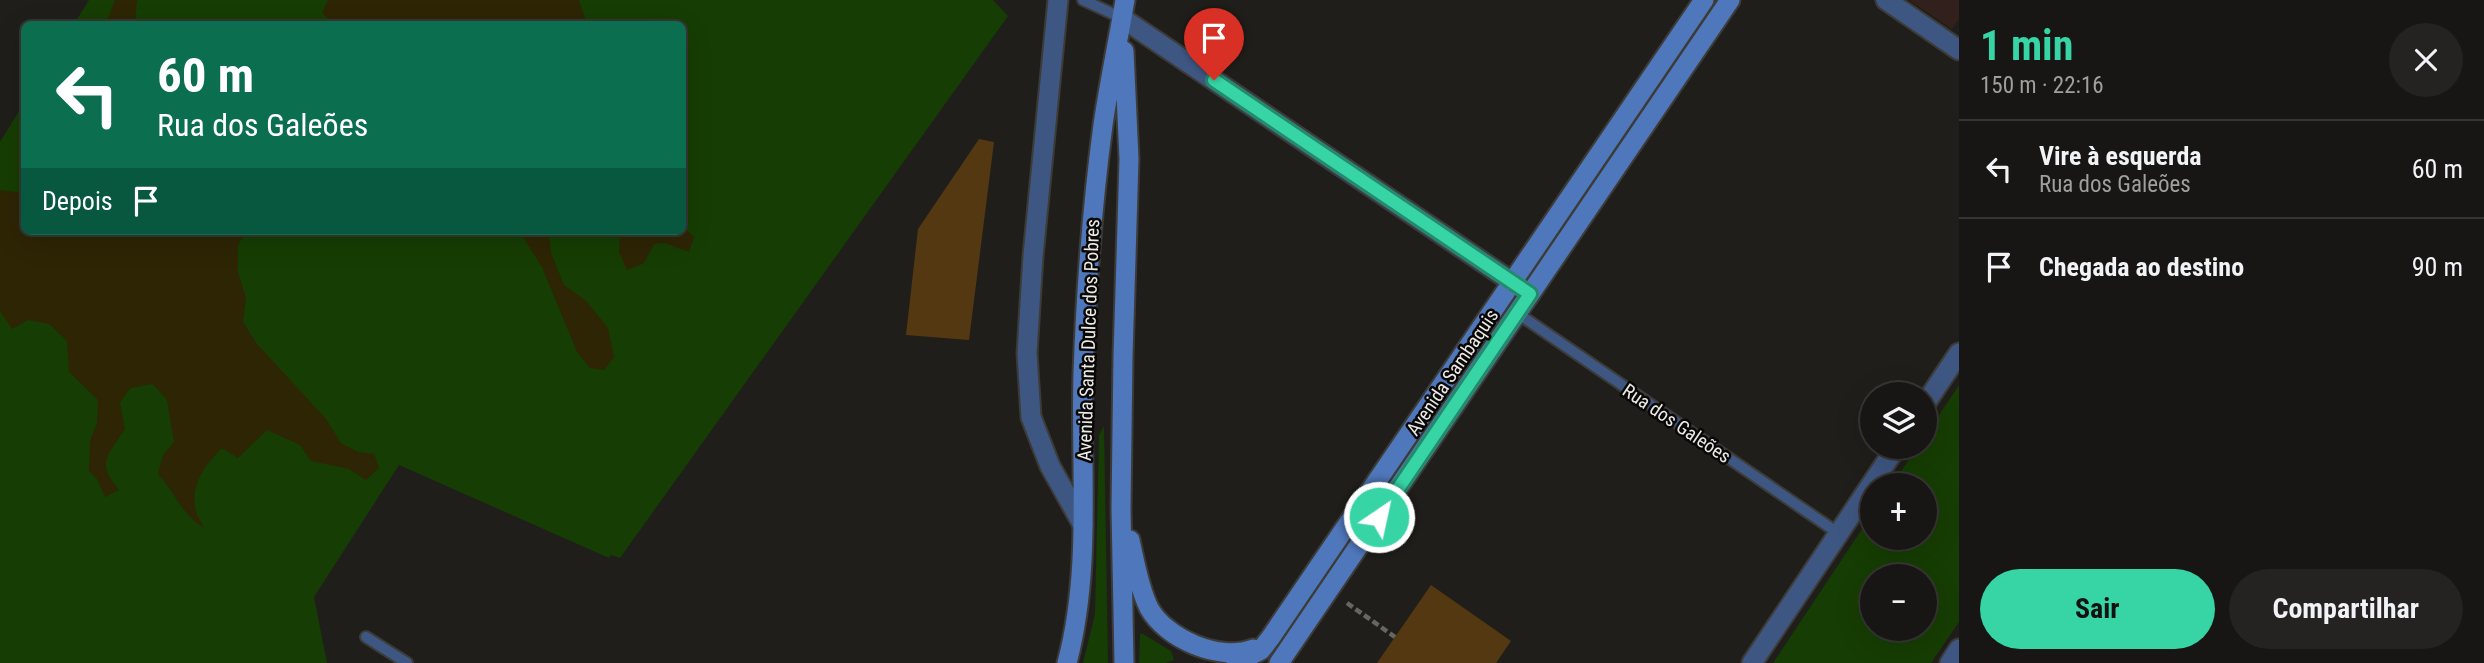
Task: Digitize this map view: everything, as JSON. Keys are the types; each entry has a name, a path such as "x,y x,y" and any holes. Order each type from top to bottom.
{"main road":[{"name":"Avenida Sambaquis","path":"1237,663 1261,650 1272,637 1704,0"},
{"name":"Avenida Sambaquis","path":"1279,663 1730,0"},
{"name":"Avenida Santa Dulce dos Pobres","path":"1067,663 1078,613 1083,525 1083,378 1090,248 1103,123 1124,9"},
{"name":"Avenida Santa Dulce dos Pobres","path":"1124,9 1129,159 1122,356 1124,663"},
{"path":"1121,509 1145,599 1161,623 1193,644 1220,653 1250,650 1272,637"}],"street":[{"path":"1058,0 1027,354 1031,417 1050,466 1083,525"},
{"path":"1886,0 1959,50"},
{"path":"1124,9 1530,294"},
{"path":"1937,386 1959,353"},
{"path":"1752,663 1887,459"},
{"path":"1950,663 1959,649"}],"lane":[{"path":"1083,0 1124,9"},
{"name":"Rua dos Galeões","path":"1517,313 1838,533"},
{"path":"366,637 407,663"}],"path":[{"path":"1328,591 1395,637"}],"shaded area":[{"path":"1909,0 1959,0 1959,19 1952,29"}],"green space":[{"path":"89,0 993,0 1008,16 620,558 611,555 609,558 399,465 314,597 327,663 0,663 0,142 21,108 21,235 686,235 686,21 76,21"},
{"path":"1959,385 1959,622 1931,663 1773,663 1860,532 1860,550 1937,550 1937,473 1900,473 1909,459 1937,459 1937,418"},
{"path":"1104,426 1108,663 1083,663 1095,614 1099,435"},
{"path":"1140,634 1171,651 1174,660 1166,663 1139,663"}],"sand":[{"path":"115,0 137,0 135,21 107,21"},
{"path":"328,0 579,0 586,21 331,21 322,13"},
{"path":"0,190 21,193 21,235 244,235 238,245 238,272 246,298 243,322 257,344 326,419 341,443 358,452 374,454 379,468 366,480 349,469 311,461 300,445 267,430 238,458 222,448 205,467 194,498 196,512 204,528 189,516 158,474 163,455 174,442 167,400 153,384 130,388 120,403 125,429 109,453 106,466 119,490 105,497 97,479 89,471 90,441 97,423 98,400 69,372 67,341 49,324 28,320 12,329 0,311"},
{"path":"686,229 694,237 689,252 665,243 654,244 644,263 627,270 619,252 620,235 686,235"},
{"path":"522,235 549,235 551,253 564,285 585,300 608,328 614,357 604,370 590,368 577,352 542,267"}],"building":[{"path":"979,139 994,142 969,340 906,335 918,229"},
{"path":"1431,585 1511,641 1496,663 1377,663"}],"route":[{"path":"1214,80 1530,294 1379,517"}]}
